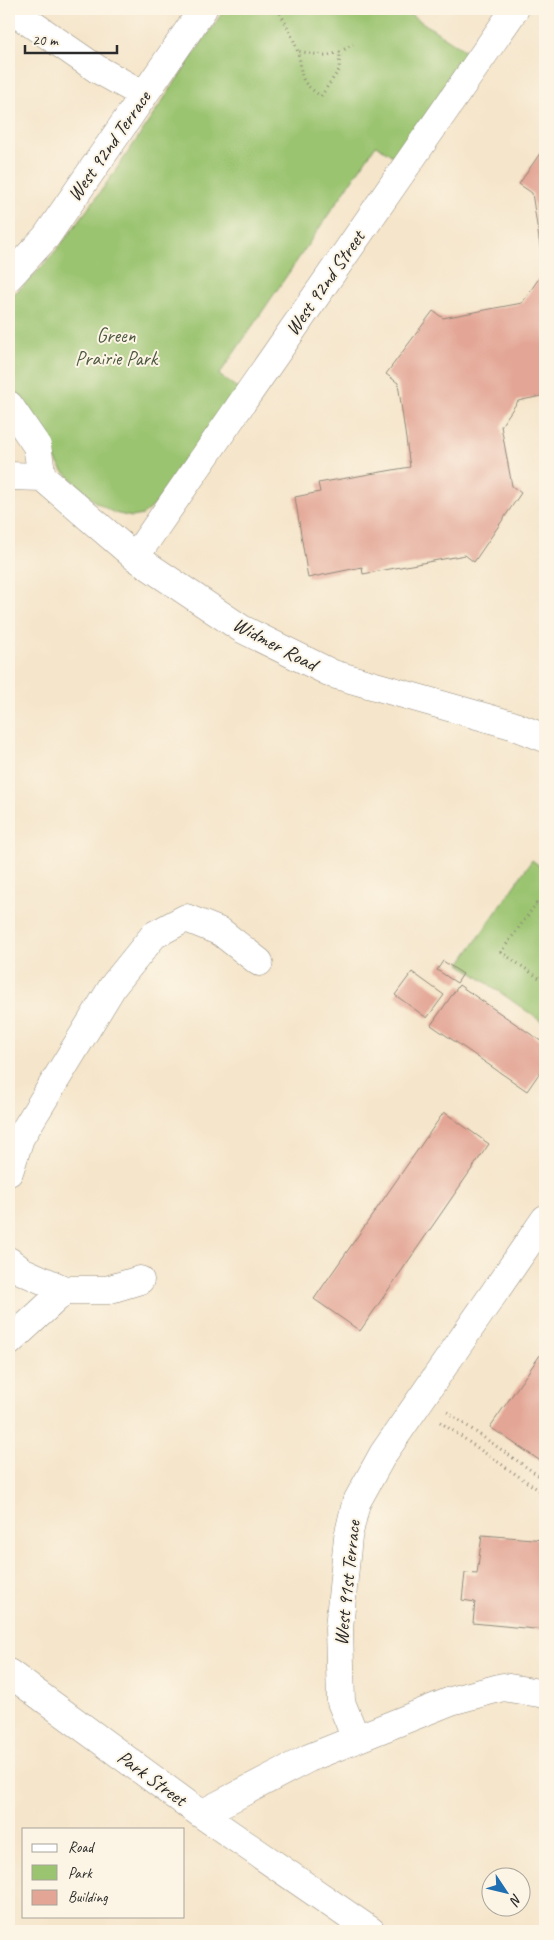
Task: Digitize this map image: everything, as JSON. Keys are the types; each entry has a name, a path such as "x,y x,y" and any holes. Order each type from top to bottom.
{"street":[{"path":"10,9 97,69 144,95"},
{"name":"West 92nd Terrace","path":"9,277 46,237 203,9"},
{"name":"West 92nd Street","path":"135,557 515,9"},
{"path":"9,405 37,446 42,477 9,476"},
{"name":"Widmer Road","path":"42,477 135,557 242,629 333,674 512,725 545,738"},
{"path":"9,1172 20,1138 113,986 154,935 186,918 221,932 259,962"},
{"name":"West 91st Terrace","path":"356,1740 341,1702 338,1628 348,1537 356,1503 383,1454 545,1220"},
{"path":"9,1261 22,1271 65,1290 107,1290 140,1280"},
{"path":"9,1342 65,1290"},
{"name":"Park Street","path":"9,1673 201,1814 371,1931"},
{"path":"201,1814 309,1758 450,1701 503,1687 545,1694"}],"path":[{"path":"278,9 298,51 301,74 308,87 321,96 340,70 340,52"},
{"path":"298,51 325,56 340,52 353,44"},
{"path":"545,910 536,904 501,952 545,982"},
{"path":"446,1411 545,1480"},
{"path":"440,1421 545,1493"}],"green space":[{"name":"Green Prairie Park","path":"225,9 402,9 469,53 396,158 376,145 219,375 239,389 155,505 143,515 132,517 114,513 94,501 63,471 9,390 9,298 34,276 76,225 129,151"},
{"path":"532,860 545,870 545,1024 460,964"}],"building":[{"path":"545,146 545,395 518,401 501,426 512,486 521,493 474,562 465,555 363,574 362,567 308,578 295,497 320,492 318,483 410,467 398,383 386,374 433,311 443,318 522,303 544,271 532,193 519,184"},
{"path":"443,961 463,974 457,983 437,970"},
{"path":"412,972 444,995 427,1018 395,995"},
{"path":"459,985 545,1044 545,1065 527,1091 431,1025"},
{"path":"444,1112 489,1144 360,1331 314,1299"},
{"path":"545,1348 545,1464 490,1427"},
{"path":"482,1535 545,1540 545,1630 473,1623 475,1602 462,1600 465,1573 477,1574"}]}
